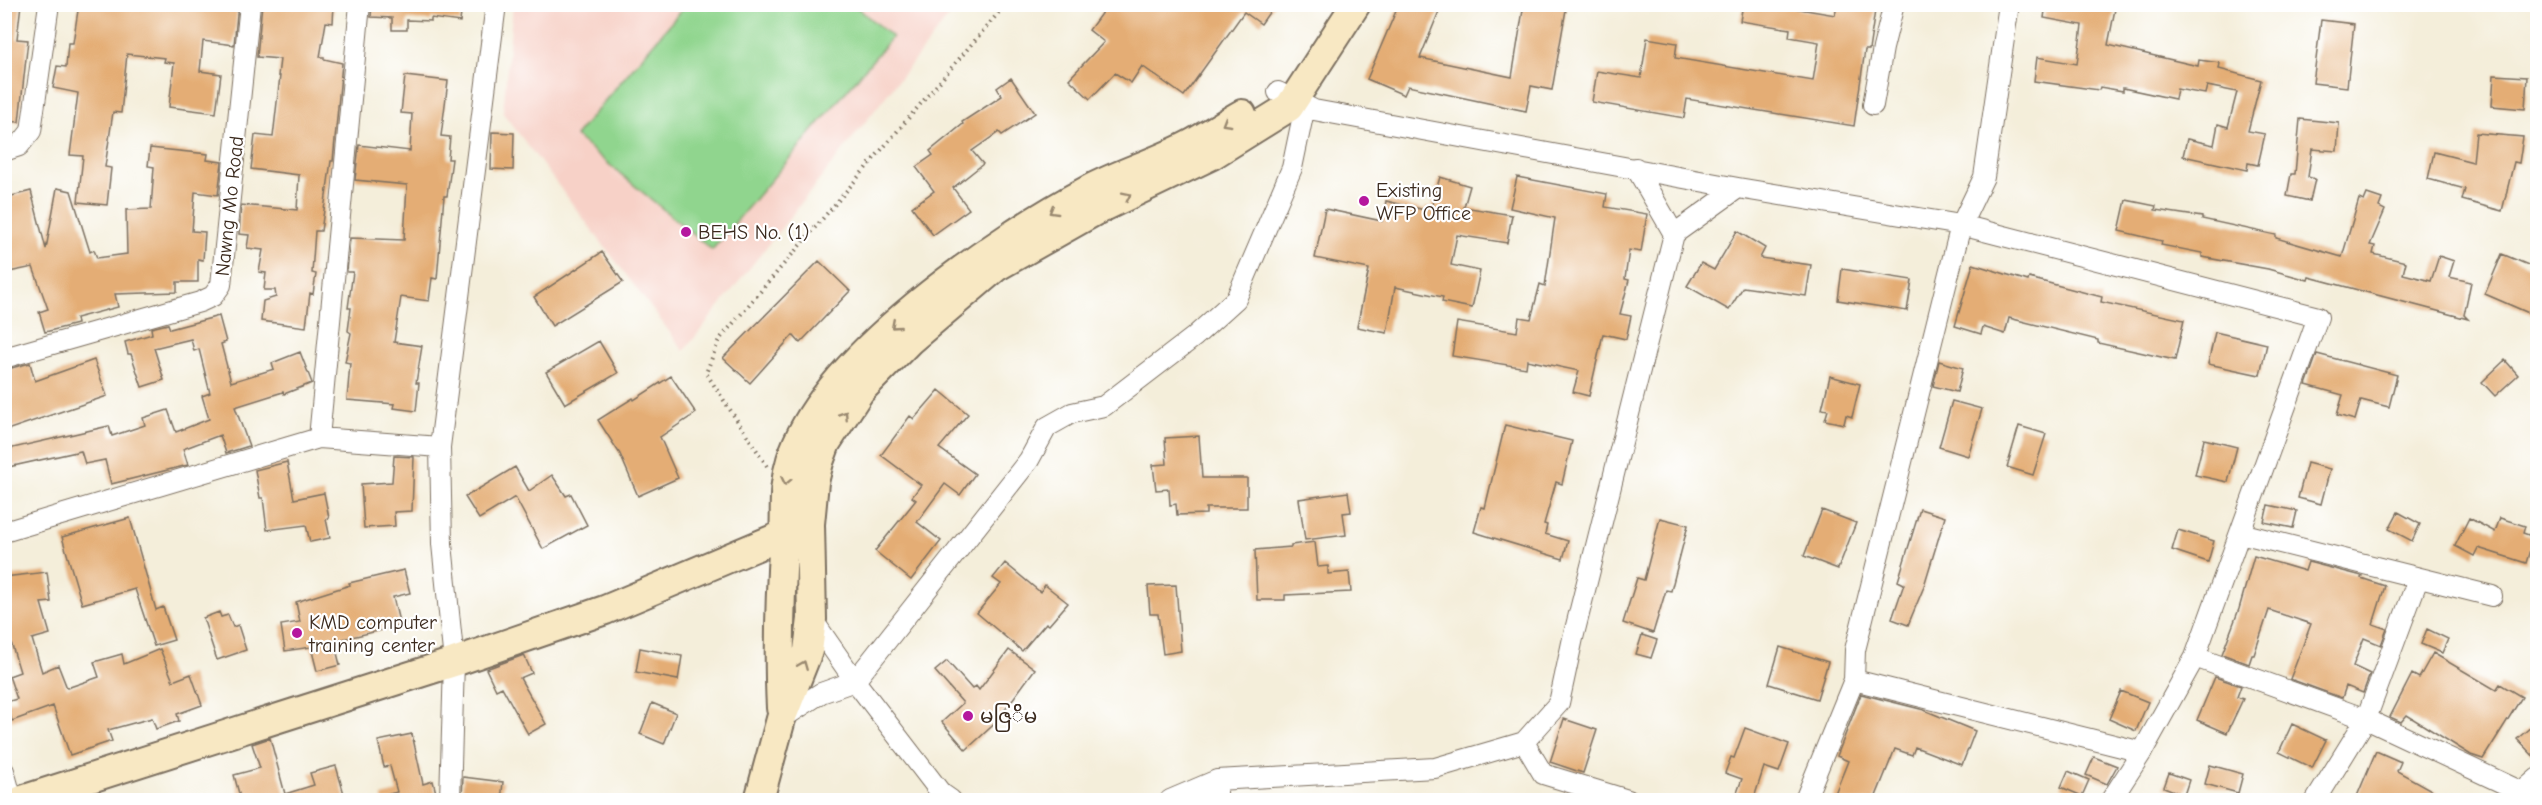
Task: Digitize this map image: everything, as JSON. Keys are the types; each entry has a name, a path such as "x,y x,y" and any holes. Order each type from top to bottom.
{"main road":[{"path":"781,719 778,642 797,529 826,443 860,391 910,340 996,267 1095,211 1212,155 1289,107 1333,4"},
{"path":"759,801 781,719 808,651 812,619 797,529 783,488 791,458 803,430 842,375 894,324 989,249 1088,190 1292,100 1356,4"},
{"path":"22,801 454,662 605,610 797,529"}],"street":[{"path":"4,151 19,146 31,131 49,4"},
{"name":"Nawng Mo Road","path":"4,358 200,302 213,296 221,285 250,4"},
{"path":"319,438 360,4"},
{"path":"450,801 454,662 442,544 440,447 496,4"},
{"path":"1873,105 1883,48 1894,4"},
{"path":"1805,801 1854,680 1855,650 1961,225 1984,177 2004,6"},
{"path":"781,719 820,693 855,681 1029,460 1047,427 1072,413 1104,406 1194,337 1236,299 1292,168 1292,100 1314,110 1738,188 1961,225 2318,317 2195,657 2142,752 2111,801"},
{"path":"1636,168 1674,234"},
{"path":"1170,801 1217,780 1435,768 1524,742 1559,703 1573,638 1674,234 1738,188"},
{"path":"4,532 319,438 440,447"},
{"path":"2241,533 2492,596"},
{"path":"2316,801 2366,718 2418,579"},
{"path":"812,619 855,681 941,793 951,801"},
{"path":"2195,657 2366,718 2524,796 2538,778"},
{"path":"1854,680 2142,752"},
{"path":"1524,742 1543,774 1628,801"},
{"path":"4,771 12,801"},
{"path":"1217,780 1217,801"}],"path":[{"path":"783,488 730,413 706,373 719,340 1006,4"}],"shaded area":[{"name":"BEHS No. (1)","path":"513,5 958,5 684,351 503,113"}],"green space":[{"path":"686,5 854,5 892,37 712,250 575,136"}],"building":[{"path":"4,4 21,4 17,39 28,40 19,122 4,121"},
{"path":"79,4 238,4 234,45 203,41 200,71 221,74 216,113 169,107 174,63 164,62 165,58 127,54 121,113 113,112 105,167 111,168 107,205 78,202 83,156 70,155 78,93 53,88 57,66 66,67 68,43 73,43"},
{"path":"262,4 334,4 333,23 326,22 320,57 342,63 333,161 331,161 321,231 315,231 312,273 316,274 313,294 310,293 306,327 261,321 263,301 276,297 275,290 264,290 266,273 259,272 263,250 247,248 249,235 239,234 241,205 297,210 299,175 251,169 255,135 273,137 280,76 278,76 280,59 257,57"},
{"path":"372,4 462,4 460,22 431,18 431,21 407,20 407,30 392,30 392,18 371,17"},
{"path":"1108,4 1275,4 1261,24 1244,12 1184,96 1142,66 1131,83 1115,73 1090,99 1069,79 1104,42 1089,30"},
{"path":"1399,4 1442,4 1420,58 1512,77 1524,4 1567,4 1552,90 1531,86 1526,111 1408,86 1404,95 1367,79"},
{"path":"1743,4 1788,4 1788,7 1835,15 1837,4 1876,4 1869,50 1865,50 1854,126 1687,99 1684,118 1592,102 1597,71 1641,78 1647,38 1677,43 1675,58 1813,81 1819,42 1789,37 1790,29 1740,21"},
{"path":"2046,4 2116,4 2108,45 2198,66 2199,60 2220,63 2219,69 2261,80 2248,131 2265,134 2258,165 2248,163 2247,170 2183,156 2187,139 2214,145 2218,124 2228,127 2237,92 2207,86 2205,94 2177,89 2175,99 2123,88 2123,91 2100,87 2099,90 2034,81 2037,57 2077,64 2082,25 2044,18"},
{"path":"2321,20 2354,24 2347,87 2313,83"},
{"path":"2494,75 2527,77 2525,109 2492,106"},
{"path":"405,76 448,81 441,136 450,137 448,159 452,159 447,196 444,196 437,279 432,278 429,301 401,297 394,342 422,346 416,383 419,383 416,411 394,408 395,404 347,400 350,363 345,362 351,333 348,331 351,308 348,308 353,272 347,272 350,238 404,240 407,185 355,180 359,145 410,151 412,114 401,113"},
{"path":"1011,78 1035,113 1002,135 999,132 972,151 983,164 953,188 969,209 933,235 912,207 934,191 916,167 933,155 930,151 963,124 962,122 1002,96 997,88"},
{"path":"2300,119 2339,123 2337,151 2312,149 2308,177 2315,179 2310,201 2287,196 2291,174 2295,174"},
{"path":"492,132 514,133 513,170 491,169"},
{"path":"2476,133 2523,137 2519,163 2514,162 2502,211 2462,200 2465,189 2428,179 2434,152 2473,162"},
{"path":"150,148 208,154 207,160 222,162 218,195 195,192 192,231 205,232 203,260 198,259 198,282 177,282 177,292 115,294 118,307 76,318 77,324 45,332 39,312 48,309 33,267 4,273 4,198 31,191 46,249 57,188 71,191 90,252 94,250 97,258 127,254 126,210 151,209 154,167 148,166"},
{"path":"1440,177 1470,186 1464,207 1512,215 1507,243 1457,235 1451,265 1480,271 1472,308 1442,302 1443,297 1395,287 1387,333 1357,327 1369,269 1315,258 1325,209 1382,221 1386,201 1425,210 1426,207 1431,208"},
{"path":"1517,177 1607,194 1605,207 1647,214 1641,252 1629,250 1625,279 1629,280 1620,314 1631,316 1626,339 1603,334 1589,396 1573,392 1579,371 1527,360 1526,368 1452,356 1457,322 1517,332 1519,317 1531,319 1540,284 1545,286 1555,218 1510,208"},
{"path":"2367,194 2382,199 2379,207 2385,210 2370,245 2375,246 2373,254 2406,262 2403,274 2431,281 2439,256 2454,261 2449,277 2471,282 2464,315 2468,319 2309,277 2308,280 2268,269 2202,257 2202,253 2161,245 2162,241 2119,231 2126,200 2156,206 2155,210 2202,217 2202,219 2276,235 2276,238 2342,257 2359,199 2364,201"},
{"path":"1737,231 1765,248 1760,258 1811,265 1806,296 1743,287 1729,310 1687,286 1701,263 1714,270"},
{"path":"602,252 623,282 552,326 534,297"},
{"path":"2502,254 2538,269 2538,317 2485,294"},
{"path":"819,261 850,291 800,343 793,335 750,383 723,358"},
{"path":"1973,264 2028,281 2029,278 2102,297 2101,302 2184,320 2175,360 2098,343 2098,340 2009,318 2005,334 1983,327 1981,334 1955,326"},
{"path":"1842,269 1912,280 1907,311 1838,300"},
{"path":"219,316 226,342 221,344 231,382 274,369 272,363 300,352 312,383 284,394 283,392 235,407 249,446 226,453 220,435 183,449 188,465 111,484 105,460 85,464 81,451 4,468 4,450 109,426 112,436 145,425 143,418 168,410 176,432 209,419 202,396 210,393 199,349 194,351 191,339 154,348 164,380 142,387 125,342 152,334 151,328 168,324 170,329"},
{"path":"2215,332 2267,344 2260,375 2208,364"},
{"path":"599,341 618,373 565,404 546,372"},
{"path":"2317,354 2397,375 2389,407 2361,400 2355,420 2337,415 2343,395 2306,385"},
{"path":"94,360 107,396 4,431 4,370 30,363 35,381"},
{"path":"2505,360 2518,375 2495,396 2482,382"},
{"path":"1939,361 1963,368 1957,392 1933,386"},
{"path":"671,376 696,413 660,437 678,478 638,496 620,454 598,420"},
{"path":"1830,376 1860,384 1852,417 1846,415 1844,424 1825,420 1828,410 1822,409"},
{"path":"939,390 968,414 939,448 975,474 960,495 945,484 917,522 941,541 911,580 875,551 916,500 912,497 921,485 881,455 910,416 914,419"},
{"path":"1952,401 1982,409 1968,456 1939,447"},
{"path":"1505,425 1572,441 1562,484 1556,482 1544,524 1547,525 1545,534 1568,541 1563,559 1474,532 1481,507 1485,508"},
{"path":"2019,426 2046,434 2033,475 2007,467"},
{"path":"1199,436 1202,478 1247,478 1247,508 1206,508 1206,514 1177,515 1176,504 1170,505 1169,489 1156,490 1153,465 1167,464 1165,438"},
{"path":"2204,439 2237,447 2228,482 2195,475"},
{"path":"394,456 414,457 412,511 394,512 395,526 364,528 361,484 392,482"},
{"path":"287,462 294,499 324,493 330,538 310,542 306,525 267,530 263,498 260,498 255,470"},
{"path":"2307,463 2330,469 2321,504 2298,498"},
{"path":"515,467 529,491 552,475 566,496 571,494 587,525 543,549 515,497 479,519 465,497"},
{"path":"1348,492 1351,512 1343,513 1346,535 1305,540 1299,499"},
{"path":"2268,505 2297,511 2293,528 2264,522"},
{"path":"1920,509 1945,517 1923,589 1908,625 1892,619 1904,584 1898,581"},
{"path":"1822,510 1856,523 1838,569 1804,556"},
{"path":"2398,512 2420,524 2412,541 2389,529"},
{"path":"130,518 156,610 163,607 174,640 154,646 135,589 82,604 62,537"},
{"path":"1660,518 1688,525 1671,591 1666,590 1653,633 1623,623 1637,578 1644,580"},
{"path":"2469,518 2495,532 2500,518 2525,526 2523,533 2534,537 2526,563 2478,548 2474,556 2455,546"},
{"path":"2178,530 2214,541 2208,562 2172,550"},
{"path":"1315,542 1318,567 1328,566 1328,574 1349,572 1351,592 1285,595 1285,600 1257,600 1255,550"},
{"path":"2254,556 2305,571 2308,562 2362,576 2361,578 2385,586 2373,624 2387,629 2381,645 2364,638 2353,666 2370,674 2363,693 2346,686 2342,698 2290,679 2311,624 2269,610 2249,664 2222,654 2239,609"},
{"path":"1005,563 1040,592 1045,585 1068,603 1049,625 1046,623 1022,651 977,613 1001,584 993,578"},
{"path":"404,570 410,593 393,597 400,626 334,641 340,665 317,671 311,647 285,651 281,625 300,622 296,602 350,585 349,583"},
{"path":"47,572 51,602 41,603 50,634 32,639 42,672 58,665 67,688 99,677 94,662 122,654 124,664 160,649 173,681 191,674 202,705 177,714 179,721 156,729 152,718 108,730 112,741 70,755 53,706 12,721 6,702 17,699 9,676 20,672 10,639 4,641 4,577"},
{"path":"1176,585 1181,651 1163,654 1158,614 1150,614 1148,586"},
{"path":"219,612 221,617 228,615 233,627 238,625 246,650 217,660 203,618"},
{"path":"2427,629 2448,639 2442,653 2421,644"},
{"path":"1642,635 1657,640 1651,658 1636,654"},
{"path":"1780,647 1828,662 1817,699 1769,684"},
{"path":"640,648 682,656 678,680 636,672"},
{"path":"1009,650 1035,669 1001,715 1002,717 966,750 942,722 963,703 935,671 947,661 972,689 976,686 979,690"},
{"path":"2433,653 2496,690 2500,684 2522,697 2483,759 2471,755 2407,715 2401,722 2390,717 2412,674 2419,678"},
{"path":"524,655 532,673 520,678 546,724 528,734 502,687 496,690 486,669"},
{"path":"2215,677 2241,686 2237,697 2243,699 2227,733 2197,720"},
{"path":"2121,691 2148,702 2136,731 2109,719"},
{"path":"1861,694 1924,710 1975,731 1962,765 1915,747 1912,755 1895,749 1874,801 1832,801 1848,761 1837,756"},
{"path":"652,703 676,713 664,744 640,734"},
{"path":"1564,719 1597,730 1583,773 1550,762"},
{"path":"2538,721 2538,761 2517,739"},
{"path":"2292,724 2326,740 2312,768 2279,752"},
{"path":"1745,728 1789,744 1779,772 1764,767 1753,801 1734,801 1742,779 1725,773 1731,757 1734,758"},
{"path":"412,734 423,784 433,781 438,801 382,801 382,796 397,792 390,766 384,767 378,741"},
{"path":"270,738 285,794 314,785 310,773 336,766 346,801 241,801 234,775 260,768 252,744"},
{"path":"2376,751 2401,762 2397,771 2451,801 2355,801"},
{"path":"2094,757 2117,766 2107,784 2086,775"},
{"path":"2210,765 2243,774 2238,793 2205,784"},
{"path":"2068,771 2089,780 2082,796 2061,787"},
{"path":"2169,773 2189,780 2184,795 2164,787"},
{"path":"463,777 503,782 501,801 462,798"}],"place":[{"name":"Existing WFP Office","path":"1364,201"},
{"name":"BEHS No. (1)","path":"686,232"},
{"name":"KMD computer training center","path":"297,633"},
{"name":"မဇြ်ိမ","path":"968,716"}]}
